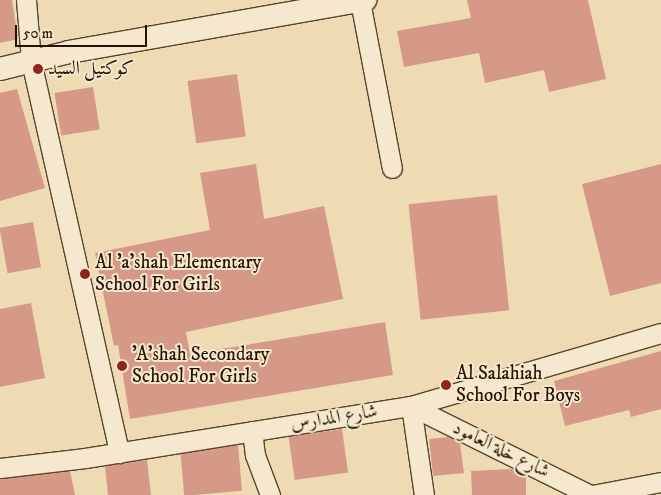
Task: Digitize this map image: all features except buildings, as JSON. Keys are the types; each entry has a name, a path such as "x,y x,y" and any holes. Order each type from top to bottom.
{"street":[{"path":"26,0 31,61 119,453"},
{"path":"0,69 69,52 362,0 392,168"},
{"name":"شارع المدارس","path":"0,468 119,453 411,406 661,333"},
{"path":"411,406 424,495"},
{"name":"شارع خلة العامود","path":"411,406 591,495"},
{"path":"252,431 255,455 270,495"},
{"path":"591,495 661,482"}],"place":[{"name":"كوكتيل السيد","path":"38,69"},
{"name":"Al 'a'shah Elementary School For Girls","path":"85,274"},
{"name":"'A'shah Secondary School For Girls","path":"122,366"},
{"name":"Al Salahiah School For Boys","path":"446,385"}]}
